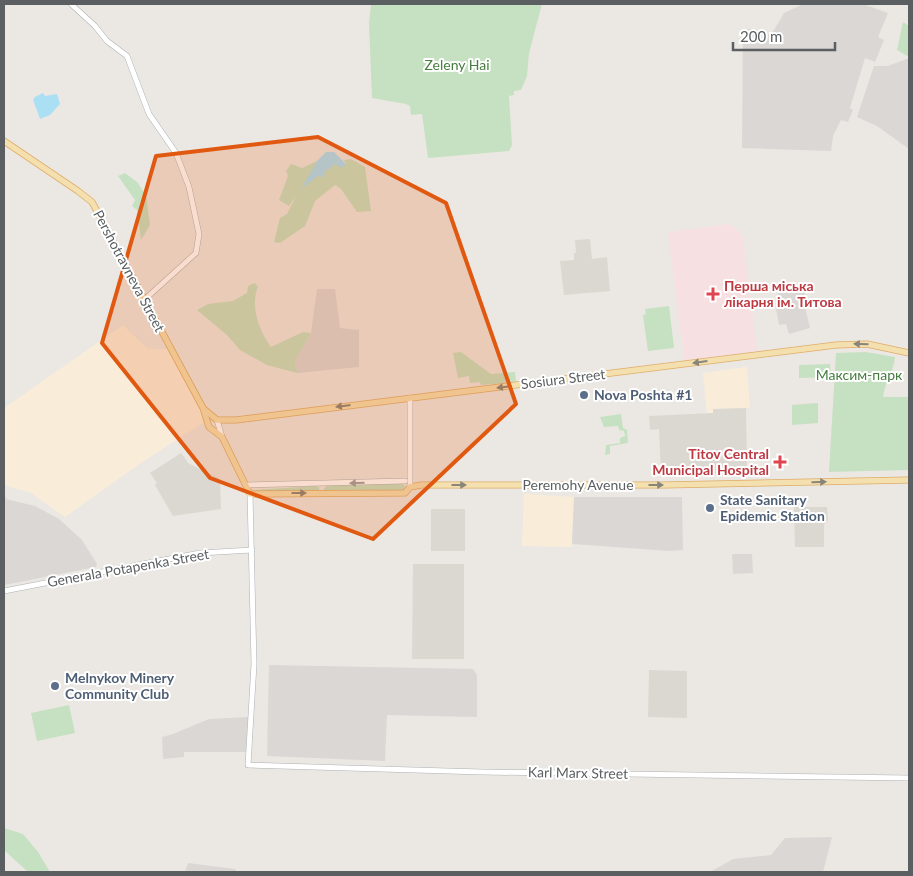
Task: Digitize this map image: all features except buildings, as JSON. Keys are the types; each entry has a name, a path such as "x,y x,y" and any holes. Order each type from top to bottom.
{"main road":[{"name":"Pershotravneva Street","path":"4,141 92,202 203,408 210,425 222,437 248,485 250,494"},
{"name":"Sosiura Street","path":"216,419 242,419 836,345 867,344 909,353"},
{"name":"Pershotravneva Street","path":"203,408 216,419"},
{"name":"Peremohy Avenue","path":"250,494 405,493 410,487 421,485 663,485 909,480"}],"street":[{"path":"71,4 95,26 107,41 127,56 149,114 176,153 189,187 199,234 196,253 144,300"},
{"path":"410,398 410,487"},
{"path":"216,419 210,425 215,429 218,426"},
{"name":"Pershotravneva Street","path":"216,419 222,437"},
{"path":"248,485 406,481 411,475"},
{"path":"406,481 410,487"},
{"name":"Pershotravneva Street","path":"248,765 254,688 250,494"},
{"name":"Generala Potapenka Street","path":"4,591 200,553 252,550"},
{"name":"Karl Marx Street","path":"248,765 482,772 909,778"}],"highlighted area":[{"path":"318,137 446,203 516,404 373,539 210,478 102,343 156,156"}],"shaded area":[{"path":"803,4 863,4 888,13 878,37 884,40 875,62 865,58 850,108 853,110 848,122 841,120 833,136 831,151 742,148 743,29 752,29 771,35 784,13"},
{"path":"909,58 909,149 877,126 857,117 874,66 888,66"},
{"name":"Перша міська лікарня ім. Титова","path":"730,224 743,236 757,351 684,360 668,232"},
{"path":"590,239 592,259 607,257 610,291 564,295 560,261 574,260 574,253 576,253 575,240"},
{"path":"779,284 805,287 805,307 810,328 789,334 786,324 779,325 776,309"},
{"path":"317,289 335,289 340,328 359,330 359,367 297,373 295,361 311,333"},
{"path":"123,325 148,349 168,349 206,421 141,463 65,517 31,493 4,485 4,408"},
{"path":"747,367 750,408 713,409 713,413 707,413 703,373"},
{"path":"746,408 747,474 661,474 659,429 650,430 649,416 713,413 713,409"},
{"path":"181,453 188,463 220,479 221,509 173,516 150,473"},
{"path":"4,493 6,499 35,506 59,519 82,540 97,564 96,567 4,585"},
{"path":"524,494 574,497 572,547 522,546"},
{"path":"574,497 682,497 683,550 670,551 572,544"},
{"path":"794,507 827,507 828,520 824,525 824,547 795,547"},
{"path":"431,509 465,509 465,551 431,551"},
{"path":"732,554 752,554 753,573 733,574"},
{"path":"413,564 464,564 464,659 412,659"},
{"path":"269,665 473,669 477,675 477,717 387,715 385,761 267,756"},
{"path":"649,670 687,671 687,718 648,717"},
{"path":"248,717 246,752 184,752 184,757 163,759 162,737 209,719"},
{"path":"832,837 823,872 710,872 733,859 771,855 785,838"},
{"path":"188,863 235,869 237,872 185,872"}],"green space":[{"name":"Zeleny Hai","path":"371,4 542,4 529,53 527,76 521,90 514,91 514,95 509,96 512,145 509,151 428,158 422,114 411,115 410,106 406,104 372,98 369,23"},
{"path":"903,22 909,26 909,57 897,50"},
{"path":"351,159 365,167 371,211 357,212 341,189 335,185 315,201 305,226 280,243 274,242 280,218 287,214 296,196 289,206 279,200 288,176 286,171 291,164 302,168 317,161 306,180 334,164 346,164 344,160"},
{"path":"125,173 137,182 146,195 150,225 141,240 137,210 132,206 135,200 118,176"},
{"path":"254,283 258,286 255,302 257,318 271,347 303,332 311,333 295,361 297,373 267,365 240,350 227,335 197,310 208,304 233,301 247,293 248,286"},
{"path":"669,306 674,348 648,351 643,315 646,314 645,309"},
{"path":"461,352 491,374 515,372 516,382 481,385 480,382 470,383 469,376 458,378 453,353"},
{"name":"Максим-парк","path":"866,352 895,357 883,397 909,397 908,470 829,472 836,353"},
{"path":"830,364 831,377 799,378 799,365"},
{"path":"818,403 818,423 792,425 792,405"},
{"path":"621,414 623,428 627,430 628,443 610,446 610,454 605,455 606,445 620,443 620,438 625,436 624,431 619,430 618,426 604,427 600,417"},
{"path":"401,483 405,486 403,491 325,491 324,489 327,485"},
{"path":"319,487 319,491 254,492 253,490"},
{"path":"69,705 75,733 37,741 31,713"},
{"path":"4,828 23,834 38,852 50,872 28,872 4,850"}],"water":[{"path":"43,93 45,96 57,94 60,104 50,115 40,119 33,100"},
{"path":"326,152 334,152 346,164 342,168 334,164 329,170 326,169 323,177 318,176 301,189 317,161"}],"place":[{"name":"Перша міська лікарня ім. Титова","path":"713,294"},
{"name":"Nova Poshta #1","path":"584,395"},
{"name":"Titov Central Municipal Hospital","path":"780,462"},
{"name":"State Sanitary Epidemic Station","path":"710,508"},
{"name":"Melnykov Minery Community Club","path":"55,686"}]}
